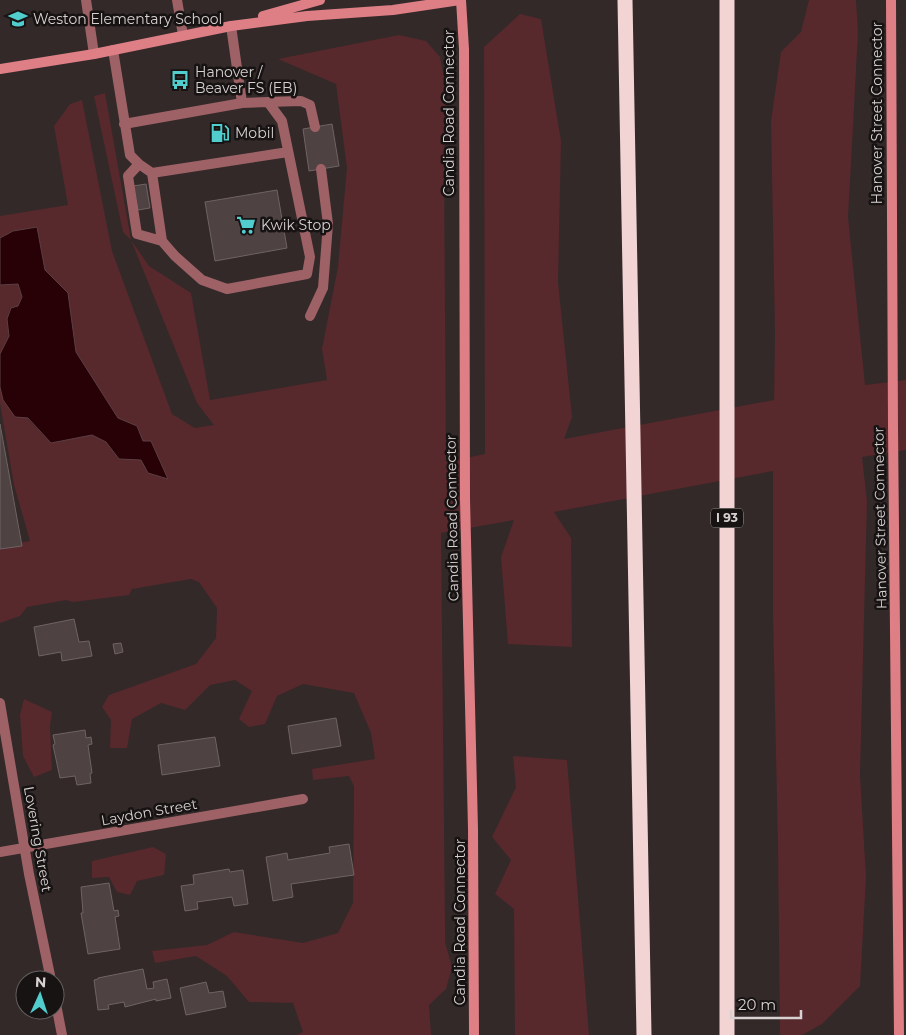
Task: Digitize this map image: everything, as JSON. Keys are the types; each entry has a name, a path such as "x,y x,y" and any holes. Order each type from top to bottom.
{"highway":[{"name":"I 93","path":"727,0 727,1035"},
{"path":"625,1 644,1035"}],"main road":[{"path":"232,26 303,2 320,0"},
{"path":"0,70 94,54 232,26 307,16 393,10 460,0"},
{"name":"Candia Road Connector","path":"460,0 464,48 465,489 473,829 474,1035"},
{"name":"Hanover Street Connector","path":"890,0 899,1035"}],"street":[{"path":"86,0 94,54"},
{"path":"177,0 183,35"},
{"path":"303,2 307,16"},
{"path":"232,26 242,103"},
{"path":"113,50 130,155 152,173 288,152"},
{"path":"124,124 242,103 301,101 310,105 315,127"},
{"path":"152,173 162,241 175,256 202,280 227,290 307,274 310,257 282,121 268,102"},
{"path":"139,164 128,176 137,234 162,241"},
{"path":"310,316 323,288 328,224 321,169"},
{"name":"Lovering Street","path":"0,703 24,847 49,970"},
{"name":"Laydon Street","path":"0,852 303,799"},
{"path":"59,1020 62,1035"}],"shaded area":[{"path":"809,0 856,0 858,33 848,217 865,385 906,380 906,450 862,457 867,501 860,775 866,877 860,986 822,1024 802,1035 780,1035 773,617 773,471 554,512 571,538 572,647 508,644 501,557 514,520 441,533 445,942 452,967 446,989 429,1005 431,1035 297,1035 303,1032 293,1003 249,1002 227,976 196,956 155,963 152,951 207,945 234,932 303,943 338,933 353,903 354,786 349,776 313,780 312,769 375,759 371,733 354,693 303,684 277,696 265,724 249,727 239,719 252,691 235,680 210,685 185,710 161,703 132,719 127,748 110,748 111,720 102,707 109,695 196,664 216,638 217,608 199,582 191,579 132,589 129,595 73,602 66,600 27,607 20,616 0,623 0,547 30,541 14,485 0,403 0,387 3,400 27,418 51,443 92,435 106,442 119,459 141,460 148,473 168,478 143,441 137,426 118,419 76,352 68,294 45,270 37,227 13,231 0,238 0,216 68,205 54,126 70,104 82,100 112,251 172,414 195,428 214,425 197,403 131,240 149,266 191,293 210,400 327,380 322,349 338,267 347,168 336,84 278,59 399,35 426,41 440,57 446,87 444,157 446,462 485,454 484,47 520,14 541,19 561,141 558,282 572,417 564,439 774,400 775,335 771,121 781,52 801,32"},
{"path":"105,93 131,240 123,232 94,96"},
{"path":"37,227 45,270 68,293 76,352 118,418 137,426 143,441 151,441 168,479 148,473 141,460 119,459 106,442 92,435 51,443 28,418 15,417 3,400 0,387 0,354 9,336 7,319 11,308 18,306 22,297 18,284 0,285 0,238 13,231"},
{"path":"18,284 22,297 18,306 10,308 7,319 9,336 0,354 0,285"},
{"path":"24,699 52,712 50,726 52,770 34,777 23,756 20,715"},
{"path":"513,756 567,760 589,1035 515,1035 514,909 495,894 511,860 492,837 516,787"},
{"path":"153,847 166,854 164,875 137,881 130,895 117,892 109,877 92,878 92,861"}],"building":[{"path":"332,124 339,166 309,171 303,129"},
{"path":"146,184 150,208 138,210 133,186"},
{"name":"Kwik Stop","path":"277,190 287,248 215,261 205,202"},
{"path":"0,424 22,546 0,549"},
{"path":"74,619 79,642 89,641 92,656 62,661 61,652 39,656 34,627"},
{"path":"121,643 123,652 115,654 113,644"},
{"path":"336,718 341,746 292,754 288,726"},
{"path":"85,730 86,738 91,737 92,744 88,745 92,773 90,774 91,783 77,785 75,776 60,778 53,745 55,744 53,735"},
{"path":"215,737 220,766 162,775 158,745"},
{"path":"349,844 354,875 291,884 293,897 273,901 266,857 287,853 288,860 330,853 329,847"},
{"path":"229,869 230,872 243,870 248,904 234,906 232,897 197,902 198,909 185,911 181,886 194,884 193,875"},
{"path":"109,883 114,911 118,910 119,916 115,917 120,949 88,954 81,913 83,913 81,887"},
{"path":"143,969 147,989 154,988 153,982 167,979 171,998 156,1001 156,999 125,1007 124,1002 108,1005 109,1009 98,1010 94,980"},
{"path":"206,982 209,993 223,991 226,1007 186,1015 180,988"}],"place":[{"name":"Weston Elementary School","path":"18,19"},
{"name":"Hanover / Beaver FS (EB)","path":"180,80"},
{"name":"Mobil","path":"220,133"},
{"name":"Kwik Stop","path":"246,225"}]}
